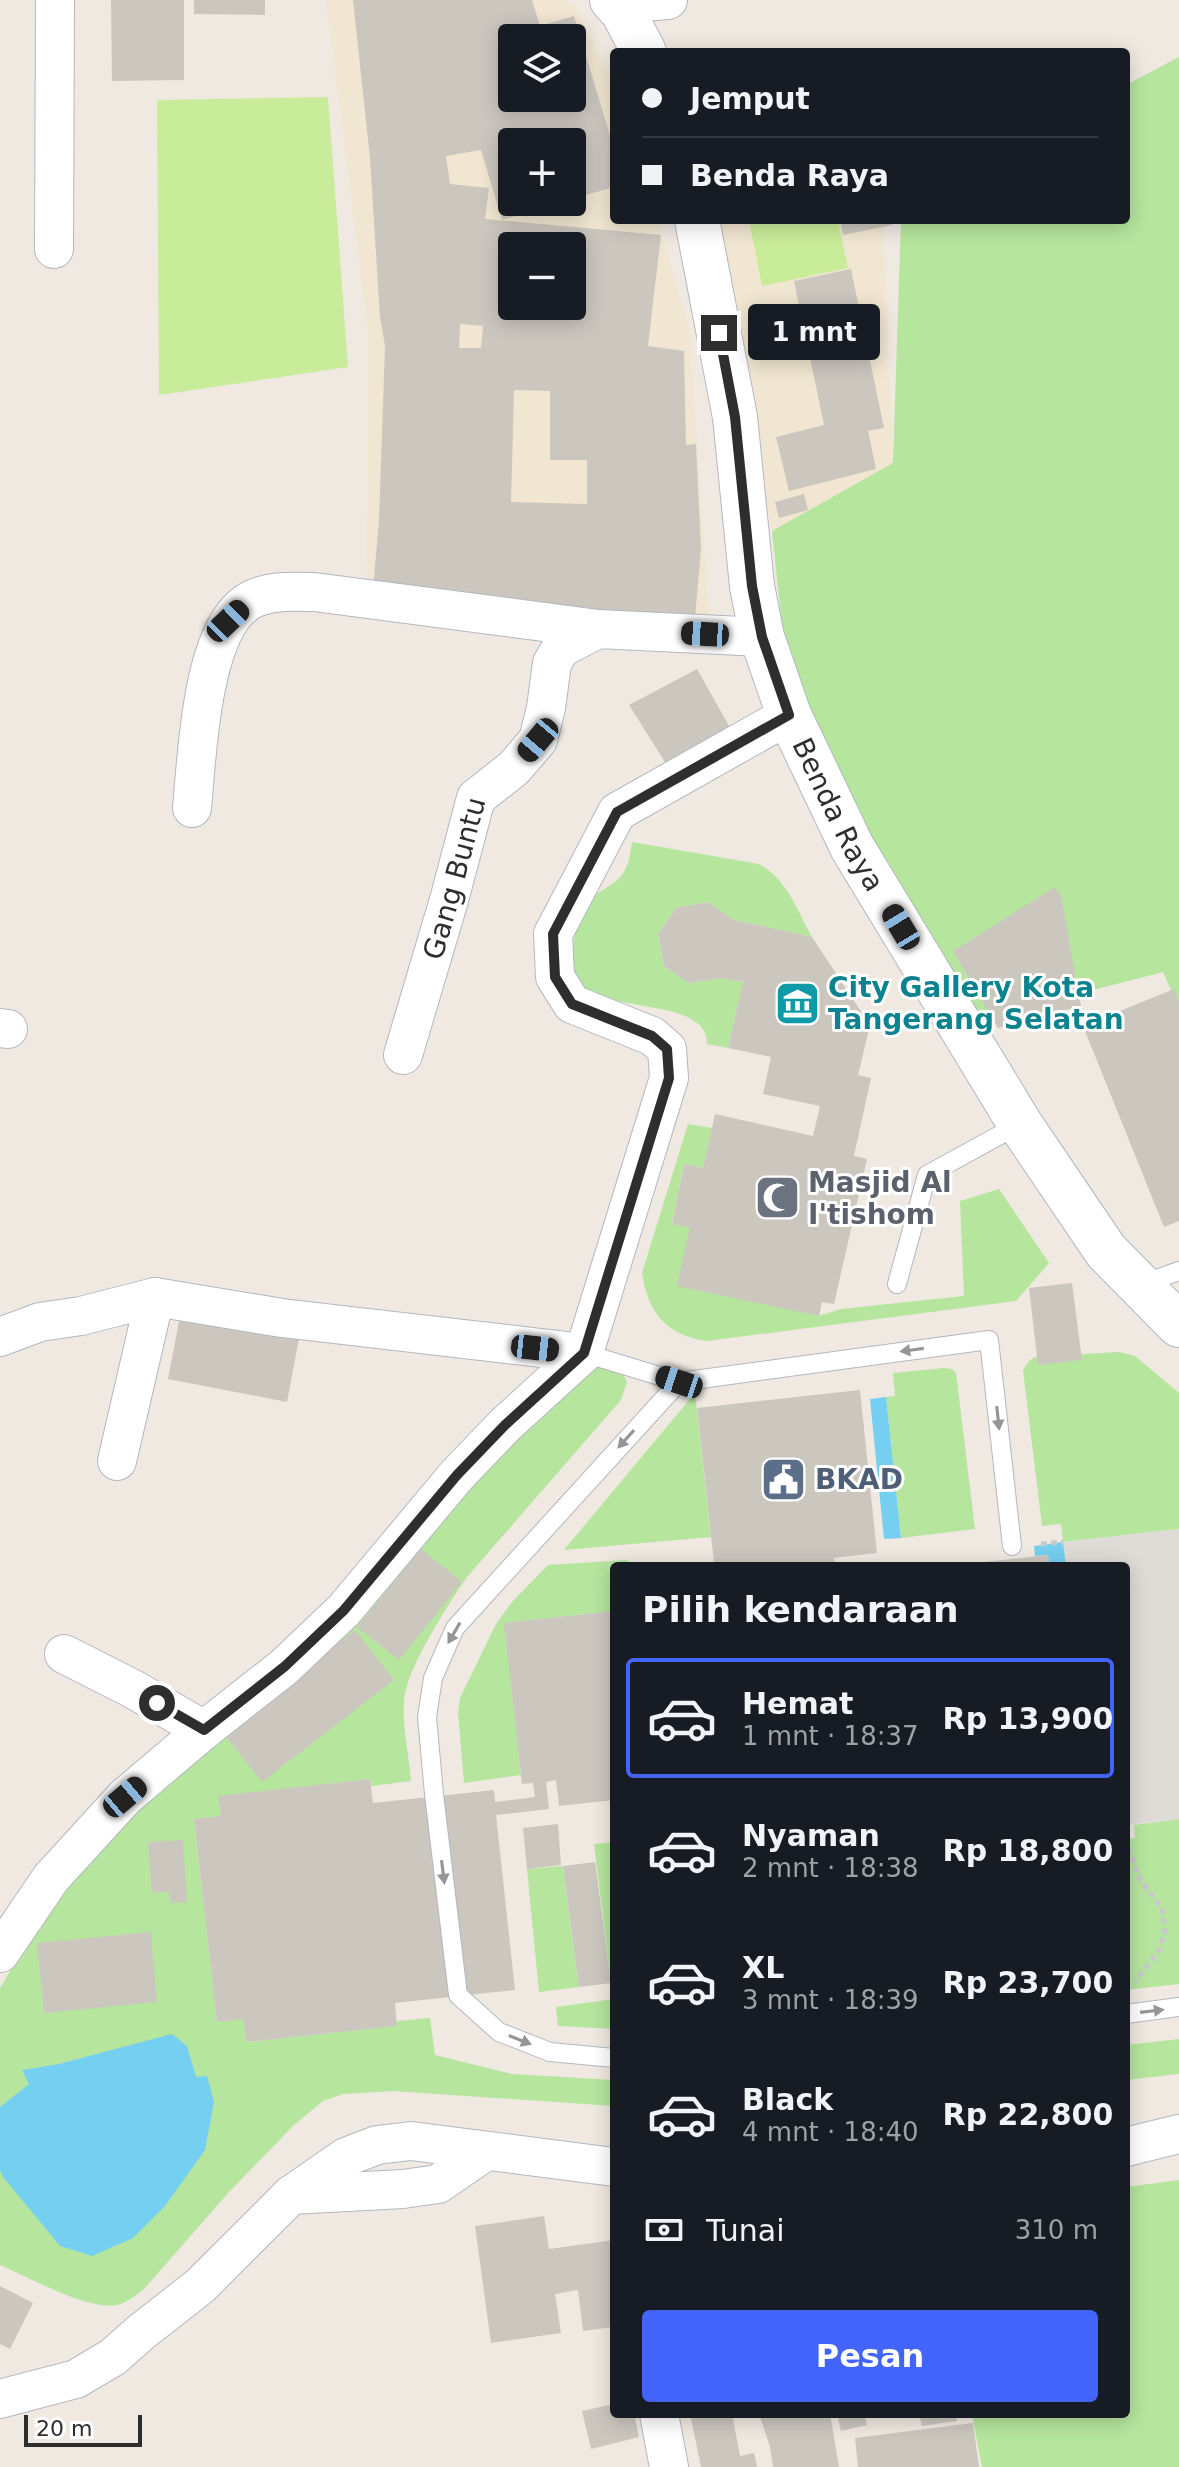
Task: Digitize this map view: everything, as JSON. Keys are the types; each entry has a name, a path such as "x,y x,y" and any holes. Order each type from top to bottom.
{"street":[{"path":"54,249 55,0"},
{"path":"637,3 643,48"},
{"name":"Benda Raya","path":"698,224 735,417 752,586 762,637 789,715 852,847 1020,1124 1106,1251 1179,1325"},
{"path":"192,808 202,709 219,640 228,621 251,599 279,592 327,593 598,629"},
{"name":"Gang Buntu","path":"403,1055 476,798 514,768 538,740 552,663 561,648 598,629 762,637"},
{"path":"0,1953 51,1878 125,1797 284,1667 344,1610 457,1475 505,1425 584,1353 669,1078 667,1049 652,1036 572,1004 555,977 553,934 617,812 789,715"},
{"path":"0,1337 40,1322 81,1316 155,1297 282,1318 584,1353"},
{"path":"117,1461 155,1297"},
{"path":"64,1654 204,1730"},
{"path":"1130,2146 1179,2134"},
{"path":"0,2399 76,2379 113,2357 200,2286 291,2195 346,2157 377,2145 411,2141 610,2166"},
{"path":"660,2418 669,2467"}],"lane":[{"path":"897,1284 927,1175 1020,1124"},
{"path":"1138,1286 1179,1271"},
{"path":"584,1353 679,1382 989,1340 1012,1546"},
{"path":"610,2058 550,2052 499,2032 458,1995 427,1717 433,1678 455,1628 679,1382"},
{"path":"1130,2013 1179,2007"}],"path":[{"path":"1130,1851 1138,1876 1162,1909 1165,1931 1160,1949 1133,1985 1130,1997"}],"shaded area":[{"path":"326,0 567,0 575,6 584,24 498,24 498,112 586,112 586,29 610,79 610,224 659,224 689,330 710,628 367,595 369,340"},
{"path":"716,224 882,224 893,463 772,531"},
{"path":"1179,1529 1179,1819 1130,1825 1130,1562 1066,1562 1063,1542"}],"green space":[{"path":"1179,57 1179,1008 1163,972 977,1020 846,809 783,635 772,531 893,463 901,224 1130,224 1130,83"},
{"path":"328,97 348,367 159,395 157,100"},
{"path":"750,224 839,224 848,268 762,286"},
{"path":"632,842 759,864 784,887 812,937 734,920 708,902 676,908 658,934 664,966 689,983 721,978 743,982 728,1048 707,1044 703,1029 690,1018 607,998 590,991 578,980 573,952 579,920 590,899 624,872"},
{"path":"688,1124 712,1128 703,1168 684,1164 672,1223 690,1228 819,1316 841,1309 964,1296 960,1201 999,1189 1049,1263 1016,1301 707,1341 680,1333 654,1311 642,1273"},
{"path":"1119,1352 1135,1356 1179,1393 1179,1529 1063,1542 1061,1524 1042,1526 1023,1370 1035,1357"},
{"path":"597,1366 621,1370 627,1382 621,1400 467,1577 412,1671 404,1700 411,1781 371,1786 370,1779 219,1797 221,1816 194,1819 217,2021 243,2019 246,2042 396,2026 397,2021 430,2018 435,2055 512,2074 610,2080 610,2106 393,2091 343,2094 323,2101 294,2125 229,2192 144,2289 125,2302 117,2305 91,2303 58,2292 0,2265 0,1988 53,1900 90,1856 503,1442"},
{"path":"944,1368 956,1373 975,1529 901,1538 886,1397 895,1396 893,1373"},
{"path":"695,1393 711,1537 564,1550"},
{"path":"627,1560 630,1562 610,1562 610,1611 505,1623 521,1775 464,1783 458,1713 460,1698 496,1624 512,1602 548,1565"},
{"path":"1179,1819 1179,1984 1130,1990 1130,1839 1135,1838 1134,1825"},
{"path":"610,1842 610,1975 594,1844"},
{"path":"563,1866 579,1987 539,1992 527,1869"},
{"path":"610,1999 610,2029 558,2026 556,2007"},
{"path":"1179,2039 1179,2074 1130,2080 1130,2045"},
{"path":"1179,2180 1179,2467 982,2467 973,2418 1130,2418 1130,2186"}],"water":[{"path":"886,1397 901,1538 884,1539 870,1399"},
{"path":"1063,1542 1066,1562 1049,1562 1048,1555 1035,1556 1034,1546"},
{"path":"172,2034 187,2046 196,2077 207,2076 214,2102 205,2150 165,2206 133,2238 92,2256 60,2246 3,2177 0,2170 0,2107 29,2084 22,2070 59,2064"}],"building":[{"path":"111,0 184,0 184,80 112,81"},
{"path":"194,0 265,0 265,15 194,14"},
{"path":"353,0 532,0 539,24 498,24 498,112 586,112 586,56 610,136 610,188 586,195 586,128 498,128 498,207 481,150 446,156 450,184 489,188 485,219 661,235 648,346 684,351 686,445 696,444 701,549 695,618 373,589 379,520 385,346","holes":["460,324 483,326 481,348 459,348","514,390 550,391 550,460 587,460 587,504 511,502"]},
{"path":"574,16 576,24 547,24"},
{"path":"841,224 892,224 892,225 843,235"},
{"path":"851,269 884,428 868,431 876,469 789,491 776,437 824,425 794,281"},
{"path":"804,494 808,510 779,518 775,502"},
{"path":"697,669 733,733 670,770 629,705"},
{"path":"1055,887 1061,896 1081,1006 998,1028 953,951"},
{"path":"708,902 734,920 812,937 870,1025 858,1075 871,1078 854,1156 867,1159 834,1304 822,1302 819,1316 677,1286 690,1228 672,1224 684,1164 703,1168 715,1114 813,1136 820,1106 763,1094 771,1057 728,1048 743,982 721,978 689,983 664,966 658,934 676,908"},
{"path":"1174,989 1179,1001 1179,1221 1164,1227 1083,1026"},
{"path":"1072,1283 1082,1360 1038,1365 1029,1288"},
{"path":"182,1306 301,1328 287,1402 168,1379"},
{"path":"860,1390 877,1553 834,1558 834,1562 714,1562 697,1408"},
{"path":"421,1549 462,1582 399,1660 357,1627"},
{"path":"1048,1555 1049,1562 983,1562"},
{"path":"610,1611 610,1800 559,1806 556,1780 546,1782 549,1809 496,1815 515,1990 395,2003 397,2026 246,2042 243,2019 217,2022 194,1819 221,1816 218,1796 370,1779 373,1803 494,1790 495,1802 535,1797 533,1783 522,1784 504,1623"},
{"path":"355,1630 394,1680 262,1782 223,1733"},
{"path":"558,1824 561,1865 527,1869 523,1828"},
{"path":"183,1840 187,1902 170,1903 169,1892 152,1893 148,1842"},
{"path":"595,1862 610,1983 579,1987 563,1866"},
{"path":"151,1932 157,2002 44,2013 37,1943"},
{"path":"544,2216 549,2249 610,2241 610,2328 583,2331 578,2290 555,2294 561,2333 491,2343 475,2226"},
{"path":"0,2286 33,2303 10,2349 0,2344"},
{"path":"610,2405 610,2418 635,2418 639,2437 591,2449 582,2411"},
{"path":"691,2418 733,2418 740,2456 754,2453 757,2467 701,2467"},
{"path":"760,2418 831,2418 839,2467 773,2467"},
{"path":"838,2418 865,2418 867,2425 841,2431"},
{"path":"920,2418 956,2418 957,2421 922,2426"},
{"path":"973,2423 979,2467 858,2467 855,2438"}],"place":[{"name":"City Gallery Kota Tangerang Selatan","path":"797,1003"},
{"name":"Masjid Al I'tishom","path":"777,1198"},
{"name":"BKAD","path":"784,1479"}],"route":[{"path":"157,1703 204,1730 284,1667 344,1610 457,1475 505,1425 584,1353 669,1078 667,1049 652,1036 572,1004 555,977 553,934 617,812 789,715 762,637 752,586 735,417 719,333"}]}
